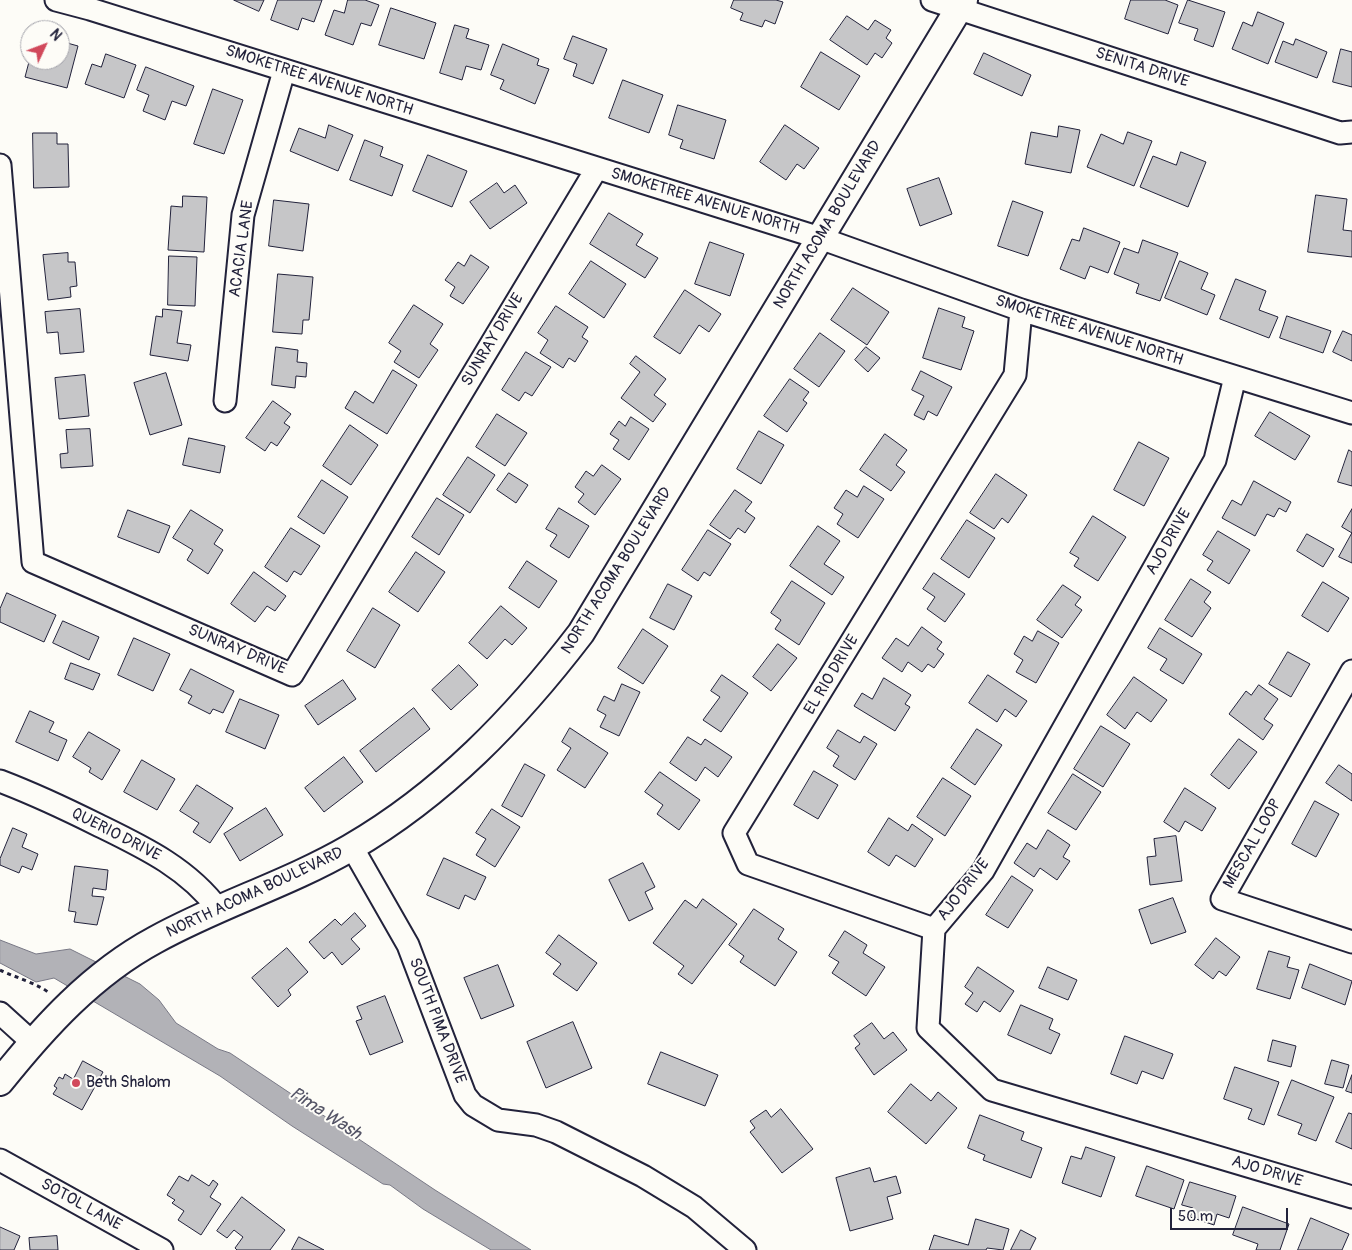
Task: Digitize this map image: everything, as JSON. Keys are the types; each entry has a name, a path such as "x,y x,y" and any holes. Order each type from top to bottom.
{"main road":[{"name":"NORTH ACOMA BOULEVARD","path":"0,1082 32,1042 70,1002 115,965 154,940 286,882 352,847 402,815 447,780 494,736 541,686 581,633 961,4"}],"street":[{"name":"SMOKETREE AVENUE NORTH","path":"56,0 90,8 820,238 1021,310 1352,414"},
{"name":"SENITA DRIVE","path":"932,0 961,4 1340,132 1352,132"},
{"name":"ACACIA LANE","path":"225,401 243,215 284,70"},
{"name":"SUNRAY DRIVE","path":"0,165 33,562 292,675 597,168"},
{"name":"EL RIO DRIVE","path":"934,929 748,864 734,833 1015,375 1021,310"},
{"name":"AJO DRIVE","path":"1235,377 1216,460 983,871 934,929 928,1028 992,1090 1352,1197"},
{"name":"MESCAL LOOP","path":"1352,671 1222,899 1352,942"},
{"name":"QUERIO DRIVE","path":"0,781 36,794 142,846 179,869 205,891 219,910"},
{"name":"SOUTH PIMA DRIVE","path":"352,847 408,945 465,1095 473,1105 498,1120 536,1125 556,1132 643,1176 694,1207 745,1250"},
{"path":"0,1013 32,1042"},
{"name":"SOTOL LANE","path":"0,1160 162,1250"}],"path":[{"path":"0,970 19,980 44,988 49,993"}],"shaded area":[{"path":"0,940 36,954 70,949 140,984 159,1000 176,1023 218,1049 230,1053 435,1190 531,1250 491,1250 423,1209 390,1185 383,1184 292,1126 220,1076 54,978 36,982 0,963"}],"building":[{"path":"234,0 264,0 259,11"},
{"path":"278,0 322,0 314,22 302,18 298,30 271,20"},
{"path":"348,0 365,0 379,5 371,26 361,23 353,45 325,35 334,10 344,13"},
{"path":"734,0 776,0 783,2 775,24 765,20 762,27 740,20 743,13 731,8"},
{"path":"1131,0 1165,0 1178,5 1168,34 1125,19"},
{"path":"1188,0 1225,12 1213,47 1194,40 1198,29 1179,23"},
{"path":"391,8 436,23 424,59 379,45"},
{"path":"1258,12 1284,23 1268,64 1232,49 1243,22 1252,26"},
{"path":"847,16 868,30 875,20 891,30 886,38 892,43 882,58 875,53 867,65 830,40"},
{"path":"455,25 469,29 466,38 489,45 481,70 466,66 462,80 440,73"},
{"path":"573,36 607,49 593,84 573,76 577,64 564,59"},
{"path":"1296,39 1327,52 1317,78 1275,62 1283,41 1293,45"},
{"path":"70,44 78,46 67,88 25,77 27,70 70,70"},
{"path":"503,44 539,59 537,65 549,69 535,104 500,89 504,80 491,75"},
{"path":"1341,49 1352,52 1352,87 1333,82"},
{"path":"821,52 860,76 839,110 801,87"},
{"path":"984,53 1031,75 1022,96 974,74"},
{"path":"106,54 136,65 124,98 85,84 92,64 101,67"},
{"path":"146,67 194,86 186,106 172,101 165,120 143,111 149,95 137,90"},
{"path":"623,80 663,95 649,133 609,118"},
{"path":"213,89 243,100 224,154 194,144"},
{"path":"678,105 726,120 714,159 680,148 683,140 669,135"},
{"path":"329,125 353,135 338,171 290,151 299,128 325,138"},
{"path":"785,125 819,148 804,169 797,164 786,180 760,162"},
{"path":"1059,126 1080,130 1071,173 1025,164 1031,132 1057,137"},
{"path":"1128,132 1152,141 1134,186 1087,167 1101,134 1123,144"},
{"path":"33,133 57,133 57,144 68,144 69,187 34,188"},
{"path":"365,140 383,147 380,156 403,165 392,196 350,180"},
{"path":"1181,152 1206,162 1188,207 1140,187 1153,156 1176,165"},
{"path":"428,155 467,171 452,207 413,191"},
{"path":"939,178 952,214 920,226 907,189"},
{"path":"497,183 504,193 515,185 527,203 490,229 470,202"},
{"path":"1316,195 1347,199 1343,230 1352,231 1352,257 1308,252"},
{"path":"183,196 207,197 204,252 168,250 171,206 182,207"},
{"path":"274,200 309,204 303,251 269,246"},
{"path":"1013,201 1043,212 1028,256 998,246"},
{"path":"609,213 643,234 636,245 658,258 645,278 590,244"},
{"path":"1084,228 1120,242 1108,273 1090,266 1085,279 1060,269 1072,239 1079,241"},
{"path":"1143,240 1178,253 1160,301 1136,293 1139,284 1114,274 1124,248 1138,253"},
{"path":"710,242 744,254 730,296 695,284"},
{"path":"68,253 68,262 75,262 77,286 70,287 71,297 48,300 43,255"},
{"path":"471,255 489,267 463,304 450,296 455,287 445,280 458,262 464,266"},
{"path":"169,256 197,257 195,306 168,305"},
{"path":"591,261 626,284 604,318 569,294"},
{"path":"1180,261 1208,273 1201,289 1215,295 1207,315 1165,298"},
{"path":"278,274 313,277 309,320 303,320 302,334 273,332"},
{"path":"1236,279 1266,291 1259,310 1278,317 1269,338 1220,319"},
{"path":"853,288 889,312 867,345 831,320"},
{"path":"685,290 721,314 709,332 699,325 680,354 654,337"},
{"path":"414,305 443,324 430,344 438,350 419,378 394,362 401,351 389,343"},
{"path":"556,306 588,327 582,337 588,341 575,362 569,358 563,368 540,353 548,340 538,333"},
{"path":"939,308 965,317 962,327 974,331 961,370 923,358"},
{"path":"80,309 84,352 60,354 58,332 47,333 45,312"},
{"path":"163,309 182,311 177,343 191,345 188,361 150,355 156,316 162,317"},
{"path":"1287,316 1331,331 1323,353 1280,338"},
{"path":"1343,331 1352,335 1352,361 1333,352"},
{"path":"820,333 845,351 819,387 794,369"},
{"path":"276,347 298,350 297,362 307,363 306,377 296,376 295,388 272,385"},
{"path":"866,347 880,358 868,372 855,360"},
{"path":"526,352 551,367 532,396 525,392 519,401 502,390"},
{"path":"636,356 666,379 654,395 666,404 653,422 621,398 640,372 630,364"},
{"path":"393,370 417,385 387,434 345,408 355,391 373,403"},
{"path":"921,371 952,387 937,416 928,411 924,420 914,415 924,396 912,390"},
{"path":"166,373 182,425 150,435 134,383"},
{"path":"85,375 89,416 59,419 55,378"},
{"path":"790,379 809,392 803,400 807,403 787,432 764,416"},
{"path":"273,401 291,414 284,423 290,427 277,446 271,442 265,451 246,438"},
{"path":"1270,412 1310,436 1295,460 1255,436"},
{"path":"497,414 527,433 505,466 476,447"},
{"path":"631,417 649,429 629,460 613,449 619,440 610,434 619,421 625,426"},
{"path":"350,425 378,445 351,485 323,466"},
{"path":"90,429 93,466 61,468 60,454 68,453 66,430"},
{"path":"759,431 784,445 761,484 737,469"},
{"path":"885,434 907,450 896,465 905,472 891,491 860,470"},
{"path":"189,438 225,446 220,473 183,465"},
{"path":"1139,442 1169,458 1144,506 1114,490"},
{"path":"1349,450 1352,452 1352,486 1338,482"},
{"path":"468,457 495,475 470,513 443,495"},
{"path":"602,465 621,479 595,515 578,502 584,494 575,487 586,471 593,476"},
{"path":"509,473 528,485 516,503 497,490"},
{"path":"996,474 1027,495 1008,523 1002,518 994,529 970,513"},
{"path":"322,480 348,497 324,534 298,517"},
{"path":"1254,481 1291,502 1286,512 1279,508 1274,517 1267,514 1255,536 1222,518 1232,500 1241,505"},
{"path":"864,486 884,499 858,538 837,524 843,514 834,508 846,490 857,497"},
{"path":"735,490 752,502 745,511 755,518 745,533 738,528 730,539 710,525"},
{"path":"437,498 464,515 439,555 412,537"},
{"path":"559,508 589,526 569,558 550,546 557,535 546,529"},
{"path":"1352,509 1352,533 1342,527"},
{"path":"128,510 170,526 159,553 118,537"},
{"path":"191,510 223,530 214,544 223,550 208,574 187,560 193,550 173,538"},
{"path":"1093,516 1126,537 1098,581 1074,566 1079,558 1070,553"},
{"path":"967,520 995,538 969,578 941,559"},
{"path":"818,526 840,541 824,564 844,577 832,595 790,566"},
{"path":"291,528 320,546 301,575 294,571 287,582 265,567"},
{"path":"708,530 731,544 710,576 704,572 698,581 682,570"},
{"path":"1218,531 1250,550 1229,584 1207,570 1213,561 1203,555"},
{"path":"1352,533 1352,563 1339,557"},
{"path":"1307,534 1334,549 1323,567 1297,551"},
{"path":"416,552 445,572 418,612 389,592"},
{"path":"527,561 557,581 539,608 509,588"},
{"path":"254,572 286,596 275,611 267,606 255,622 231,604"},
{"path":"934,573 965,594 945,622 927,609 935,597 923,589"},
{"path":"1191,579 1211,592 1204,602 1211,608 1192,637 1165,620"},
{"path":"792,581 825,603 799,645 775,629 781,620 771,613"},
{"path":"1323,582 1349,598 1328,632 1302,616"},
{"path":"668,584 692,596 674,630 650,618"},
{"path":"1063,585 1081,597 1075,605 1082,610 1062,638 1037,620"},
{"path":"7,593 56,615 44,642 0,622 0,609"},
{"path":"501,606 527,628 512,645 505,639 487,659 469,643"},
{"path":"373,608 400,625 375,668 347,651"},
{"path":"63,621 99,637 89,660 53,643"},
{"path":"922,627 942,642 937,649 944,654 934,668 928,664 922,672 908,662 902,672 882,658 896,638 908,646"},
{"path":"1160,628 1202,654 1183,684 1160,670 1167,659 1148,648"},
{"path":"643,629 668,646 643,684 618,668"},
{"path":"1038,631 1059,643 1036,683 1016,672 1023,660 1014,654 1024,636 1032,641"},
{"path":"134,638 170,654 153,691 118,675"},
{"path":"778,644 797,658 771,691 753,677"},
{"path":"1288,652 1310,664 1291,697 1269,684"},
{"path":"71,663 100,674 93,690 65,679"},
{"path":"459,665 478,685 451,710 432,690"},
{"path":"191,669 234,691 223,713 213,709 210,714 188,703 192,696 180,690"},
{"path":"722,675 748,693 721,732 703,720 720,697 711,691"},
{"path":"988,675 1027,701 1016,717 1005,709 997,722 969,703"},
{"path":"1134,677 1167,700 1151,722 1137,712 1125,729 1107,715"},
{"path":"884,678 911,695 905,704 910,707 895,731 854,706 862,693 872,699"},
{"path":"343,680 356,699 318,725 305,706"},
{"path":"622,684 640,692 619,736 600,727 606,715 597,710 604,696 614,701"},
{"path":"1259,685 1278,699 1264,719 1273,725 1263,740 1229,714 1246,691 1251,695"},
{"path":"240,699 279,715 265,749 226,732"},
{"path":"414,708 430,729 376,772 360,751"},
{"path":"30,711 54,722 49,732 67,740 58,761 16,742"},
{"path":"1101,726 1130,744 1103,787 1074,769"},
{"path":"570,728 608,753 585,788 557,770 571,748 562,742"},
{"path":"977,729 1002,745 975,785 951,768"},
{"path":"838,730 860,743 864,736 877,744 855,780 833,766 839,756 827,748"},
{"path":"89,732 120,750 102,780 89,772 91,768 73,757"},
{"path":"688,737 701,745 705,739 732,757 718,777 705,767 696,781 670,763"},
{"path":"1239,739 1257,752 1229,789 1211,775"},
{"path":"344,757 363,782 324,812 305,788"},
{"path":"142,760 175,779 157,810 124,792"},
{"path":"525,764 545,775 522,817 502,806"},
{"path":"1339,765 1352,774 1352,801 1326,783"},
{"path":"814,771 838,785 818,819 794,805"},
{"path":"660,772 700,800 679,830 657,814 663,805 645,792"},
{"path":"1073,774 1101,792 1076,830 1048,813"},
{"path":"943,778 971,796 945,836 917,817"},
{"path":"197,785 233,808 210,843 193,832 199,823 180,811"},
{"path":"1185,788 1216,808 1202,831 1185,821 1179,832 1164,822"},
{"path":"1315,801 1339,814 1316,857 1292,844"},
{"path":"266,808 283,835 240,861 224,834"},
{"path":"492,809 520,827 495,867 476,855 486,839 476,833"},
{"path":"889,818 908,831 912,824 933,839 915,867 896,855 889,866 868,852"},
{"path":"13,828 27,834 22,847 38,854 32,870 22,866 19,873 0,865 0,859"},
{"path":"1048,830 1070,845 1063,857 1070,861 1057,880 1040,868 1034,877 1014,863 1027,843 1036,849"},
{"path":"1176,836 1182,881 1150,885 1147,857 1156,856 1154,839"},
{"path":"444,858 486,877 475,900 465,895 459,909 427,895"},
{"path":"643,863 655,887 645,892 653,909 629,921 609,880"},
{"path":"75,866 108,870 106,890 93,888 92,896 104,897 97,925 74,922 76,912 69,911"},
{"path":"1012,876 1033,890 1008,928 986,915"},
{"path":"1173,898 1186,932 1151,944 1139,910"},
{"path":"703,899 737,924 692,984 678,974 684,966 653,943 685,900 696,908"},
{"path":"754,909 784,929 778,939 797,952 775,986 740,962 744,956 729,945"},
{"path":"355,913 366,926 351,939 360,949 342,965 332,952 324,959 309,942 335,919 341,925"},
{"path":"845,931 867,945 863,953 885,967 866,996 832,973 839,962 829,956"},
{"path":"559,935 597,963 577,991 553,974 561,964 546,953"},
{"path":"1216,938 1240,957 1226,976 1219,971 1213,979 1195,965"},
{"path":"287,948 308,972 288,990 291,995 278,1007 252,978"},
{"path":"1269,951 1290,957 1287,967 1299,970 1290,999 1257,989"},
{"path":"1310,964 1352,981 1345,1005 1302,988"},
{"path":"498,965 514,1006 481,1019 464,978"},
{"path":"978,967 1014,991 1000,1012 984,1001 977,1012 965,1004 973,993 965,987"},
{"path":"1048,967 1077,980 1068,1000 1039,988"},
{"path":"385,996 403,1042 370,1055 356,1021 362,1019 357,1007"},
{"path":"1021,1005 1053,1019 1049,1029 1060,1034 1051,1054 1008,1035"},
{"path":"573,1022 592,1068 546,1088 527,1042"},
{"path":"872,1023 884,1039 893,1032 907,1050 874,1075 855,1048 860,1044 854,1036"},
{"path":"1125,1036 1173,1054 1163,1079 1142,1071 1137,1084 1111,1074"},
{"path":"1273,1040 1296,1046 1291,1067 1268,1061"},
{"path":"661,1052 718,1075 705,1106 648,1084"},
{"path":"1332,1060 1349,1065 1343,1088 1325,1084"},
{"name":"Beth Shalom","path":"83,1061 103,1072 82,1110 53,1094 57,1088 54,1086 59,1077 63,1079 65,1074 73,1079"},
{"path":"1235,1067 1279,1082 1264,1125 1248,1119 1252,1109 1224,1099"},
{"path":"1352,1075 1352,1093 1346,1091"},
{"path":"1292,1080 1334,1097 1316,1141 1298,1134 1302,1124 1278,1115"},
{"path":"911,1084 931,1101 938,1092 957,1108 926,1144 888,1112"},
{"path":"781,1109 813,1149 782,1173 750,1132 755,1128 750,1121 766,1110 771,1117"},
{"path":"1349,1113 1352,1114 1352,1149 1336,1142"},
{"path":"980,1115 1024,1132 1021,1140 1042,1148 1031,1178 983,1160 985,1155 968,1148"},
{"path":"1086,1147 1115,1157 1101,1197 1062,1183 1071,1156 1081,1159"},
{"path":"1147,1166 1184,1180 1174,1209 1136,1196"},
{"path":"870,1168 874,1182 896,1176 901,1193 887,1197 893,1219 850,1231 836,1178"},
{"path":"192,1175 209,1186 213,1180 218,1184 210,1197 221,1204 201,1235 178,1220 184,1211 172,1203 175,1200 167,1195 179,1176 188,1181"},
{"path":"1190,1182 1236,1196 1229,1218 1217,1214 1214,1225 1190,1217 1193,1208 1182,1205"},
{"path":"242,1197 285,1230 270,1250 237,1250 235,1248 243,1237 234,1230 227,1238 217,1231"},
{"path":"1243,1207 1289,1224 1280,1250 1256,1250 1258,1244 1233,1235"},
{"path":"1311,1218 1349,1234 1342,1250 1298,1250"},
{"path":"976,1219 1009,1229 1003,1250 987,1248 986,1250 929,1250 934,1235 968,1245"},
{"path":"0,1227 20,1236 14,1250 0,1250"},
{"path":"1021,1230 1036,1238 1030,1250 1011,1250"},
{"path":"57,1236 58,1250 30,1250 29,1238"},
{"path":"299,1237 324,1250 292,1250"}],"place":[{"name":"Beth Shalom","path":"76,1083"}],"water label":[{"name":"Pima Wash","path":"325,1114"}]}
